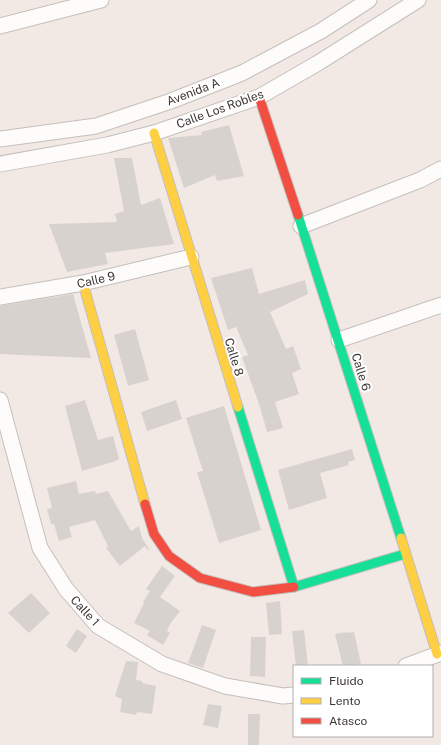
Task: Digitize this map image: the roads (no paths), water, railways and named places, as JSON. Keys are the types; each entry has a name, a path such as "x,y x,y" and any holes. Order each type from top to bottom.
{"street":[{"path":"0,26 101,0"},
{"name":"Avenida A","path":"0,139 96,126 171,102 242,73 321,31 369,0"},
{"name":"Calle Los Robles","path":"0,164 107,145 154,133 259,97 318,63 418,0"},
{"name":"Calle 6","path":"259,97 339,340 405,554 439,654"},
{"name":"Calle 8","path":"154,133 190,258 294,587"},
{"path":"301,226 420,180 441,169"},
{"name":"Calle 9","path":"0,297 83,283 190,258"},
{"path":"83,283 154,534 169,556 200,578 253,592 294,587 405,554"},
{"path":"339,340 441,305"},
{"name":"Calle 1","path":"0,400 40,548 66,589 98,626 162,664 176,669 225,686 282,696 293,694"},
{"path":"409,665 439,654"}]}
